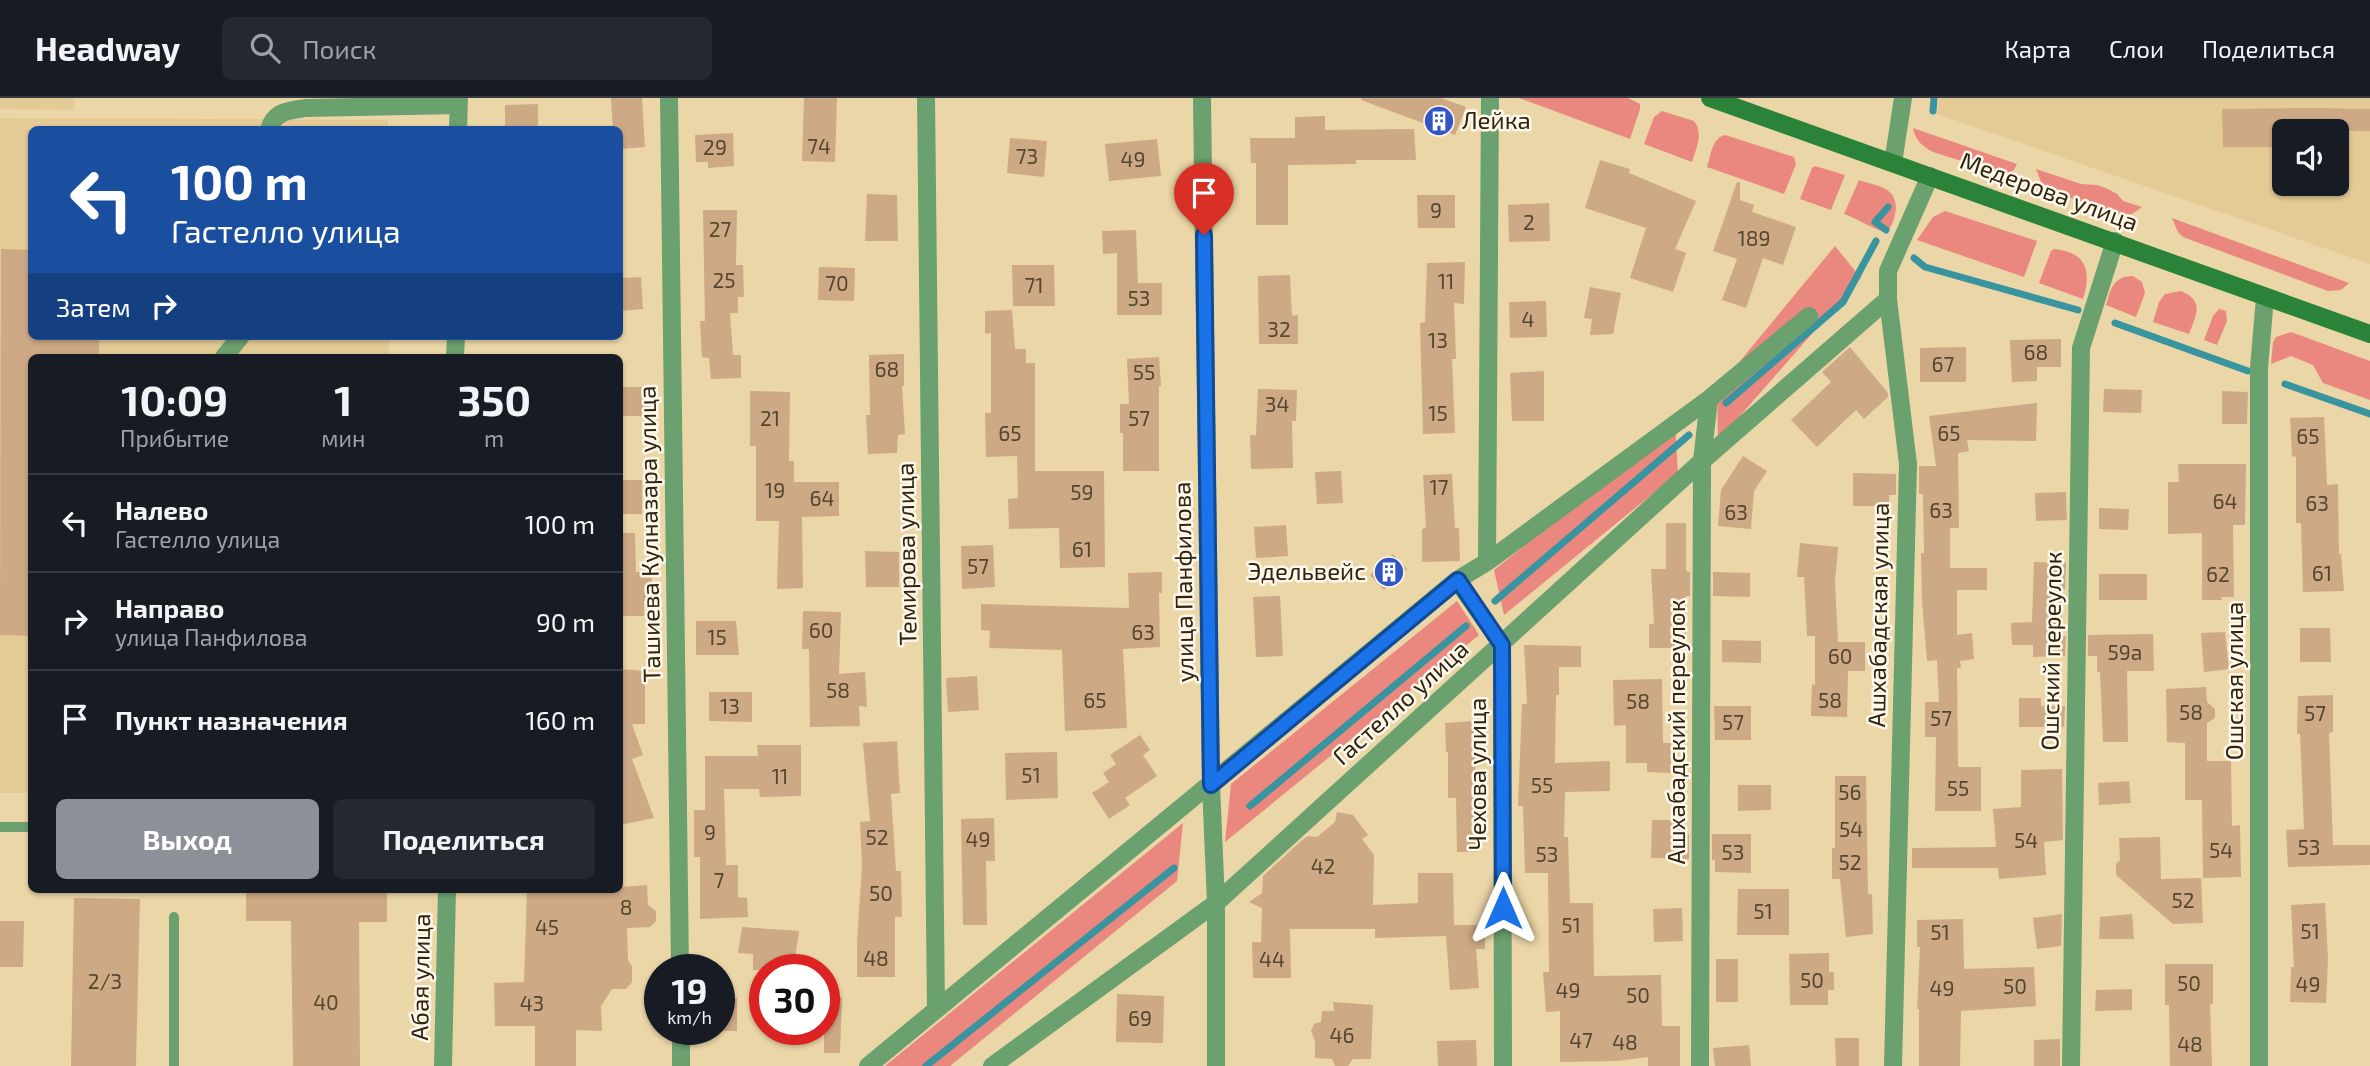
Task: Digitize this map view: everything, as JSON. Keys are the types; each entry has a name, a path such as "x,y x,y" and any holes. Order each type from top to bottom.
{"main road":[{"name":"Медерова улица","path":"1710,98 2370,334"}],"street":[{"name":"Ташиева Кулназара улица","path":"669,98 680,954"},
{"name":"Темирова улица","path":"926,98 936,1009"},
{"name":"улица Панфилова","path":"1202,98 1211,785 1216,903 1216,1066"},
{"path":"1487,562 1490,98"},
{"path":"1894,163 1903,98"},
{"path":"270,126 281,111 458,101 458,126"},
{"name":"Ашхабадская улица","path":"1893,1066 1908,464 1888,299 1888,271 1930,176"},
{"name":"Ошский переулок","path":"2071,1066 2081,348 2115,241"},
{"name":"Ошская улица","path":"2259,1066 2259,368 2265,297"},
{"name":"Гастелло улица","path":"996,1065 1216,903 1702,461 1888,299"},
{"path":"867,1066 1458,580 1487,562 1709,399 1809,316"},
{"path":"226,354 238,340"},
{"name":"Ашхабадский переулок","path":"1700,1066 1702,461 1709,399"},
{"path":"1458,580 1502,645"},
{"name":"Чехова улица","path":"1502,645 1503,1066"},
{"name":"Абая улица","path":"443,1066 447,893"},
{"path":"681,1045 681,1066"}],"lane":[{"path":"0,827 28,827"},
{"path":"174,917 174,1066"}],"shaded area":[{"path":"0,98 74,98 74,110 0,109"},
{"path":"1519,98 1628,98 1640,104 1640,109 1630,139"},
{"path":"1939,98 2370,98 2370,264 1937,114"},
{"path":"1662,111 1694,121 1697,126 1698,141 1692,162 1644,144 1654,117"},
{"path":"0,118 388,120 388,126 28,126 28,340 389,340 389,354 28,354 28,793 0,793"},
{"path":"1913,128 2017,164 2013,171 2003,174 1933,152 1920,143"},
{"path":"1725,135 1794,157 1796,164 1784,194 1707,167 1715,143"},
{"path":"1815,166 1845,175 1831,210 1800,199"},
{"path":"2036,169 2081,184 2097,185 2117,194 2123,201 2142,207 2132,214 2118,215 2054,192 2041,182"},
{"path":"1859,180 1884,188 1892,194 1896,211 1887,233 1844,214"},
{"path":"1945,211 2037,241 2024,277 1917,240 1933,217"},
{"path":"2172,218 2349,283 2341,290 2328,291 2183,237"},
{"path":"1835,246 1861,278 1718,441 1717,389"},
{"path":"2054,249 2073,254 2084,264 2087,279 2083,299 2039,283"},
{"path":"2133,276 2142,282 2145,293 2136,317 2106,305 2111,289 2117,281"},
{"path":"2181,291 2193,299 2197,309 2189,334 2153,322 2159,302 2165,294"},
{"path":"2219,309 2226,311 2227,321 2217,345 2204,340 2213,316"},
{"path":"2291,332 2370,361 2370,400 2323,383 2313,365 2291,356 2271,364 2276,337"},
{"path":"1675,424 1678,473 1504,615 1494,570"},
{"path":"1457,601 1479,635 1225,842 1231,784"},
{"path":"1183,823 1177,881 950,1066 885,1066"}],"building":[{"path":"611,98 642,98 645,147 623,149 623,126 613,126"},
{"path":"804,98 837,98 835,162 802,161"},
{"name":"Лейка","path":"1441,98 1466,107 1455,135 1361,100"},
{"path":"538,104 538,126 505,126 505,105"},
{"path":"2222,109 2370,109 2370,131 2349,131 2349,119 2272,119 2272,147 2223,147"},
{"path":"1325,116 1325,130 1414,129 1416,160 1356,160 1356,164 1288,165 1288,225 1256,225 1256,163 1251,163 1250,138 1295,138 1295,117"},
{"path":"733,133 734,166 708,168 708,162 696,162 695,135"},
{"path":"1010,138 1047,141 1044,177 1007,173"},
{"path":"1157,139 1161,176 1109,181 1105,144"},
{"path":"1600,160 1630,169 1629,173 1696,201 1675,249 1686,253 1673,292 1630,278 1646,228 1585,208"},
{"path":"1737,182 1740,182 1740,200 1754,205 1752,212 1796,227 1783,265 1763,258 1746,308 1722,300 1737,259 1713,251"},
{"path":"867,194 897,195 898,241 865,241"},
{"path":"1417,195 1455,195 1455,228 1418,228"},
{"path":"1549,203 1550,241 1509,242 1508,205"},
{"path":"703,210 737,210 736,265 743,265 744,297 738,297 738,313 730,313 733,355 741,355 741,378 711,379 709,358 702,357 700,321 705,321"},
{"path":"1136,230 1138,283 1162,283 1162,315 1117,315 1117,253 1103,254 1102,231"},
{"path":"1,249 28,250 28,340 99,340 99,354 28,354 28,636 0,635"},
{"path":"1465,262 1464,304 1454,303 1456,359 1452,359 1455,433 1423,434 1420,323 1425,322 1427,263"},
{"path":"1012,265 1054,265 1055,306 1013,306"},
{"path":"819,267 855,268 854,301 818,300"},
{"path":"1290,275 1292,316 1298,315 1298,344 1259,344 1258,276"},
{"path":"641,277 643,309 623,311 623,278"},
{"path":"1590,287 1621,293 1613,334 1590,335 1592,319 1584,318"},
{"path":"1546,301 1547,337 1510,338 1509,302"},
{"path":"1012,310 1015,349 1026,349 1026,363 1035,363 1035,471 1104,471 1105,567 1060,568 1059,528 1009,529 1008,499 1018,498 1017,456 986,457 985,413 991,413 991,333 985,334 985,311"},
{"path":"2061,339 2061,367 2037,367 2037,381 2012,382 2010,340"},
{"path":"1850,347 1888,393 1888,397 1864,419 1856,410 1817,447 1791,420 1831,382 1822,372"},
{"path":"1966,347 1966,382 1920,382 1920,348"},
{"path":"904,354 902,386 905,434 898,435 897,453 868,454 866,415 870,415 869,355"},
{"path":"1159,357 1159,471 1123,471 1120,404 1129,404 1127,359"},
{"path":"1544,371 1544,421 1512,421 1510,373"},
{"path":"623,387 649,387 649,416 623,416"},
{"path":"1258,389 1297,390 1296,421 1292,421 1293,468 1251,469 1250,435 1256,435"},
{"path":"2104,389 2142,390 2141,413 2103,412"},
{"path":"750,391 790,392 789,461 794,461 794,482 839,482 839,516 802,517 803,588 777,589 779,521 756,521 756,446 750,446"},
{"path":"2222,391 2248,392 2247,424 2222,424"},
{"path":"2037,403 2036,441 1967,440 1969,451 1958,453 1959,528 1950,528 1950,568 1987,568 1987,590 1957,590 1957,635 1972,633 1974,659 1960,661 1961,668 1957,668 1958,767 1981,767 1981,811 1935,811 1936,737 1925,737 1925,702 1939,702 1937,660 1927,661 1922,601 1923,494 1919,494 1919,466 1936,466 1929,416"},
{"path":"2324,417 2327,485 2338,484 2339,554 2344,591 2303,592 2301,523 2296,523 2296,457 2292,456 2290,418"},
{"path":"1743,456 1767,471 1754,491 1751,529 1718,526 1721,490"},
{"path":"2178,464 2246,464 2245,525 2233,525 2234,597 2202,600 2202,533 2168,534 2168,482 2179,482"},
{"path":"1341,471 1343,503 1317,504 1315,472"},
{"path":"1853,473 1896,474 1896,495 1889,495 1889,506 1853,506"},
{"path":"1452,474 1460,561 1422,562 1422,529 1426,528 1423,475"},
{"path":"623,480 642,480 642,514 623,514"},
{"path":"2066,492 2067,520 2036,521 2035,493"},
{"path":"2099,508 2129,509 2128,530 2099,529"},
{"path":"1666,523 1686,523 1686,571 1690,572 1690,596 1686,596 1686,648 1649,648 1649,624 1654,624 1651,569 1666,569"},
{"path":"1286,525 1288,556 1256,558 1254,527"},
{"path":"623,533 635,533 636,572 652,572 651,601 644,601 644,616 623,616"},
{"path":"1800,543 1838,547 1835,582 1838,642 1865,642 1865,671 1848,671 1847,717 1811,716 1812,684 1815,685 1815,636 1807,636 1804,577 1797,577"},
{"path":"993,545 995,587 962,589 961,546"},
{"path":"865,551 899,552 899,587 866,587"},
{"name":"Эдельвейс","path":"1393,554 1407,569 1384,590 1370,575"},
{"path":"2034,562 2066,563 2065,590 2062,590 2065,656 2033,657 2033,645 2012,645 2011,623 2032,622"},
{"path":"1162,572 1162,593 1159,593 1160,647 1123,649 1127,728 1065,731 1062,650 989,648 990,631 981,630 981,604 1129,608 1128,573"},
{"path":"1713,572 1750,573 1750,597 1713,596"},
{"path":"2099,574 2147,574 2147,600 2099,600"},
{"path":"1280,596 1283,656 1256,657 1253,597"},
{"path":"803,611 841,612 839,674 865,672 867,707 859,706 860,726 810,727 809,649 802,649"},
{"path":"696,621 736,621 739,655 696,655"},
{"path":"2300,628 2330,628 2331,662 2300,662"},
{"path":"2225,632 2229,669 2204,672 2201,633"},
{"path":"2153,634 2154,671 2127,671 2128,742 2103,742 2100,672 2097,672 2097,656 2088,656 2088,635"},
{"path":"1722,640 1761,641 1761,663 1722,662"},
{"path":"1524,645 1581,646 1581,667 1559,667 1555,763 1610,761 1610,791 1565,792 1564,837 1568,837 1570,903 1593,903 1594,976 1661,975 1662,1026 1680,1026 1680,1066 1648,1066 1648,1057 1617,1061 1560,1062 1560,1011 1546,1012 1543,972 1549,972 1548,873 1525,873 1523,806 1518,806 1522,704 1527,704"},
{"path":"623,669 645,671 645,724 632,724 643,755 632,759 654,818 623,824"},
{"path":"977,676 979,710 948,712 946,678"},
{"path":"1662,679 1663,743 1671,743 1671,773 1647,772 1647,763 1626,763 1626,725 1614,726 1613,680"},
{"path":"2206,687 2207,702 2215,709 2215,718 2207,723 2207,761 2231,761 2232,826 2240,825 2241,877 2203,878 2202,800 2185,800 2185,743 2167,742 2166,689"},
{"path":"709,692 752,692 752,722 709,721"},
{"path":"2333,695 2333,732 2329,733 2333,845 2370,845 2370,865 2288,867 2286,830 2304,829 2300,734 2297,734 2298,696"},
{"path":"2019,698 2041,698 2041,706 2065,706 2064,727 2019,727"},
{"path":"1714,706 1751,706 1751,740 1715,740"},
{"path":"1474,721 1478,852 1457,852 1456,798 1448,798 1445,723"},
{"path":"1140,735 1150,750 1143,755 1157,776 1125,798 1130,805 1109,819 1092,793 1109,782 1103,773 1116,764 1110,755"},
{"path":"897,741 900,793 891,794 896,871 901,871 902,917 895,917 895,977 857,977 862,865 860,822 870,821 863,743"},
{"path":"757,745 801,745 801,796 760,797 759,789 724,789 726,865 738,865 738,897 747,898 748,917 700,919 700,857 694,857 694,810 705,810 705,756 758,756"},
{"path":"1057,752 1058,798 1006,800 1005,753"},
{"path":"2062,769 2063,840 2044,842 2046,875 1999,879 1998,868 1912,868 1912,848 1996,847 1993,809 2021,807 2021,770"},
{"path":"1835,776 1866,776 1868,894 1872,894 1873,934 1846,937 1840,879 1832,879"},
{"path":"2129,781 2131,803 2099,805 2098,783"},
{"path":"1738,785 1771,785 1771,810 1738,811"},
{"path":"1337,812 1353,815 1368,835 1362,839 1374,855 1373,905 1418,903 1418,873 1453,873 1454,925 1485,925 1485,949 1476,949 1479,988 1450,990 1446,936 1375,938 1375,929 1290,929 1291,978 1253,978 1252,942 1261,942 1262,908 1249,902 1262,893 1263,876 1301,841 1308,836 1317,837 1335,822"},
{"path":"994,818 995,861 986,861 987,925 963,925 961,819"},
{"path":"1652,820 1683,820 1683,834 1689,834 1689,859 1651,858"},
{"path":"1712,834 1751,834 1751,873 1715,872"},
{"path":"2160,837 2161,879 2201,878 2203,923 2173,924 2116,875 2116,864 2120,860 2119,838"},
{"path":"647,885 648,905 656,911 656,921 650,927 627,928 632,982 626,989 612,989 601,1006 602,1031 576,1030 576,1066 535,1066 535,1026 495,1026 494,983 524,982 527,893 623,893 623,887"},
{"path":"1738,889 1789,889 1789,935 1737,935"},
{"path":"246,893 387,893 387,922 359,922 360,1066 293,1066 291,921 246,921"},
{"path":"74,898 140,899 136,1066 71,1066"},
{"path":"2325,903 2328,959 2326,1003 2290,1002 2291,967 2294,967 2291,905"},
{"path":"1682,908 1683,941 1654,942 1653,909"},
{"path":"2062,914 2061,946 2037,949 2033,918"},
{"path":"2132,914 2134,939 2099,939 2100,917"},
{"path":"1963,919 1964,969 2034,967 2036,1006 1961,1011 1960,1066 1919,1066 1917,1009 1920,947 1917,947 1917,920"},
{"path":"0,921 24,921 23,967 0,967"},
{"path":"742,927 799,931 796,954 738,953"},
{"path":"1829,953 1829,972 1834,972 1834,990 1828,990 1828,1005 1790,1005 1789,954"},
{"path":"1716,959 1738,959 1738,1002 1716,1002"},
{"path":"2165,964 2213,964 2213,1004 2210,1004 2212,1066 2170,1066"},
{"path":"2132,989 2132,1010 2095,1011 2096,990"},
{"path":"1117,994 1164,996 1163,1043 1116,1042"},
{"path":"842,997 840,1053 824,1053 824,1045 840,1045"},
{"path":"735,998 737,998 735,1031"},
{"path":"1333,1002 1373,1005 1371,1059 1353,1059 1348,1066 1335,1066 1332,1059 1315,1058 1315,1041 1311,1031 1314,1024 1321,1022 1322,1011 1334,1011"},
{"path":"1835,1038 1859,1038 1859,1066 1836,1066"},
{"path":"2060,1039 2060,1066 2034,1066 2034,1040"},
{"path":"1476,1040 1477,1066 1438,1066 1437,1041"},
{"path":"1749,1045 1751,1066 1715,1066 1713,1048"}],"waterway":[{"path":"1933,111 1934,98"},
{"path":"1886,230 1875,222 1888,207"},
{"path":"1726,403 1843,302 1876,241"},
{"path":"1914,258 1925,267 2078,310"},
{"path":"2115,323 2248,371"},
{"path":"2285,384 2370,414"},
{"path":"1495,601 1689,435"},
{"path":"1250,806 1466,626"},
{"path":"926,1066 1174,868"}],"place":[{"name":"Лейка","path":"1439,121"},
{"name":"Эдельвейс","path":"1389,572"}],"route":[{"path":"1204,235 1211,785 1458,580 1502,645 1503,908"}]}
